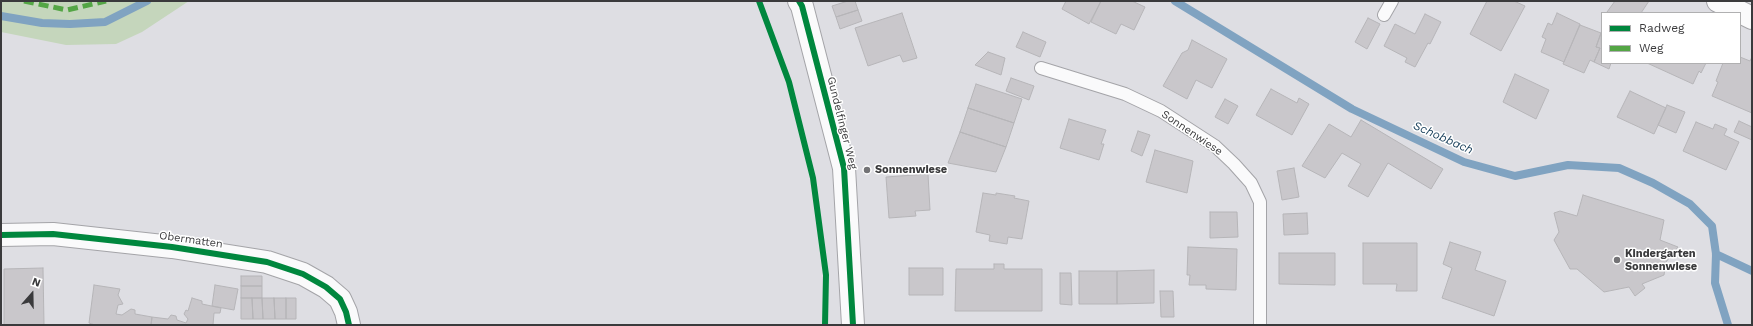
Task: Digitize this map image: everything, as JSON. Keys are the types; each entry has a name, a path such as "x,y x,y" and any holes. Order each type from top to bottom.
{"street":[{"name":"Gundelfinger Weg","path":"799,1 802,6 844,168 853,325"},
{"path":"1718,1 1740,12"},
{"path":"1741,12 1752,18"},
{"name":"Obermatten","path":"1,235 53,234 172,247 267,262 303,274 326,287 340,299 346,312 349,325"}],"lane":[{"path":"1384,15 1392,1"},
{"name":"Sonnenwiese","path":"1042,68 1125,94 1161,111 1215,146 1251,183 1260,202 1260,325"}],"green space":[{"path":"1,1 189,1 142,32 116,44 66,45 1,32"}],"building":[{"path":"848,1 855,1 858,10 836,17 832,6"},
{"path":"1066,1 1101,1 1089,24 1062,9"},
{"path":"1101,1 1132,1 1145,7 1134,30 1121,24 1116,34 1091,22"},
{"path":"1487,1 1514,1 1525,6 1501,51 1470,34"},
{"path":"1615,1 1649,1 1642,12 1607,12"},
{"path":"858,10 862,21 840,29 836,17"},
{"path":"902,13 917,58 903,62 900,55 868,66 855,28"},
{"path":"1557,13 1580,24 1564,62 1541,52 1546,39 1542,37 1548,23 1552,25"},
{"path":"1425,14 1441,22 1430,44 1428,43 1415,67 1405,62 1407,58 1384,46 1395,24 1415,34"},
{"path":"1368,18 1380,24 1367,49 1355,42"},
{"path":"1580,25 1601,33 1596,47 1600,48 1594,62 1590,60 1584,73 1563,64"},
{"path":"1023,32 1046,42 1040,57 1016,47"},
{"path":"1601,33 1601,64 1611,64 1609,69 1594,62 1600,48 1596,47"},
{"path":"1192,40 1227,59 1212,88 1196,80 1187,99 1163,86 1182,53 1188,50"},
{"path":"988,52 1005,58 1001,75 975,65"},
{"path":"1741,57 1750,61 1752,57 1752,113 1712,96 1718,82 1716,81 1723,64 1741,64"},
{"path":"1649,64 1706,64 1701,73 1699,71 1693,84"},
{"path":"1515,74 1549,90 1536,119 1503,102"},
{"path":"1011,78 1034,86 1029,100 1006,91"},
{"path":"976,84 1022,99 1014,123 968,108"},
{"path":"1271,89 1297,103 1299,98 1309,104 1292,135 1256,115"},
{"path":"1630,91 1666,108 1654,134 1617,117"},
{"path":"1225,99 1238,106 1228,124 1215,117"},
{"path":"1667,105 1685,112 1676,133 1658,125"},
{"path":"968,108 1014,123 1006,147 960,132"},
{"path":"1069,119 1106,130 1101,144 1104,144 1099,160 1060,148"},
{"path":"1361,120 1443,169 1431,189 1388,163 1368,197 1348,186 1361,164 1342,153 1325,178 1302,166 1329,124 1351,137"},
{"path":"1739,121 1752,127 1752,140 1734,132"},
{"path":"1696,122 1713,129 1715,124 1727,129 1724,135 1739,142 1726,170 1683,151"},
{"path":"1138,131 1150,135 1142,156 1131,151"},
{"path":"960,132 1006,147 996,172 948,163"},
{"path":"1155,150 1193,161 1187,193 1146,182"},
{"path":"1294,168 1299,197 1282,200 1277,171"},
{"path":"928,174 930,210 915,211 916,216 889,218 886,177"},
{"path":"983,193 996,195 996,193 1015,196 1014,198 1029,201 1022,239 1008,237 1007,244 989,241 990,235 976,232"},
{"name":"Kindergarten Sonnenwiese","path":"1583,195 1664,220 1660,240 1678,247 1662,267 1665,269 1664,275 1642,284 1645,288 1635,296 1629,287 1604,292 1577,269 1570,269 1554,240 1559,232 1554,213 1560,211 1577,216"},
{"path":"1210,212 1237,212 1238,237 1210,238"},
{"path":"1307,213 1308,234 1284,235 1283,214"},
{"path":"1450,242 1481,252 1475,270 1506,281 1494,316 1442,298 1452,268 1443,264"},
{"path":"1363,243 1417,243 1417,291 1396,291 1397,284 1363,284"},
{"path":"1188,247 1237,249 1236,290 1206,289 1206,285 1189,285 1190,275 1187,275"},
{"path":"1279,253 1335,253 1335,285 1279,284"},
{"path":"994,264 1004,264 1004,269 1042,269 1042,311 955,311 956,269 994,269"},
{"path":"43,268 44,325 4,325 4,269"},
{"path":"909,268 943,268 943,295 909,295"},
{"path":"1154,270 1154,303 1117,304 1117,271"},
{"path":"1079,271 1117,271 1117,304 1079,304"},
{"path":"1060,273 1071,273 1072,305 1060,304"},
{"path":"241,276 262,276 262,286 241,286"},
{"path":"94,285 120,289 118,295 123,304 118,305 116,314 122,315 131,309 135,310 135,314 152,317 151,325 95,325 89,323"},
{"path":"215,285 238,289 234,310 212,306"},
{"path":"241,286 262,286 262,298 241,298"},
{"path":"1160,291 1173,291 1174,317 1161,317"},
{"path":"192,298 202,301 202,304 221,308 220,313 214,313 213,325 151,325 152,317 168,319 171,315 176,316 177,320 186,323 188,319 184,314 186,310 188,311"},
{"path":"241,298 252,298 253,319 241,319"},
{"path":"252,298 262,298 263,319 253,319"},
{"path":"262,298 274,298 275,319 263,319"},
{"path":"274,298 286,298 286,319 275,319"},
{"path":"286,298 296,298 296,319 286,319"}],"waterway":[{"path":"1,16 42,23 70,24 105,22 147,1"},
{"name":"Schobbach","path":"1175,1 1352,109 1464,162 1515,176 1568,165 1619,168 1653,183 1690,204 1712,226 1716,254 1715,283 1728,325"},
{"path":"1716,254 1752,271"}],"marked path":[{"path":"24,1 67,10 106,1"}],"cycle path":[{"path":"759,1 789,82 813,178 826,275 825,325"},
{"path":"799,1 802,6 844,168 853,325"},
{"path":"1,235 53,234 172,247 267,262 303,274 326,287 340,299 346,312 349,325"}],"place":[{"name":"Sonnenwiese","path":"867,170"},
{"name":"Kindergarten Sonnenwiese","path":"1617,260"}]}
